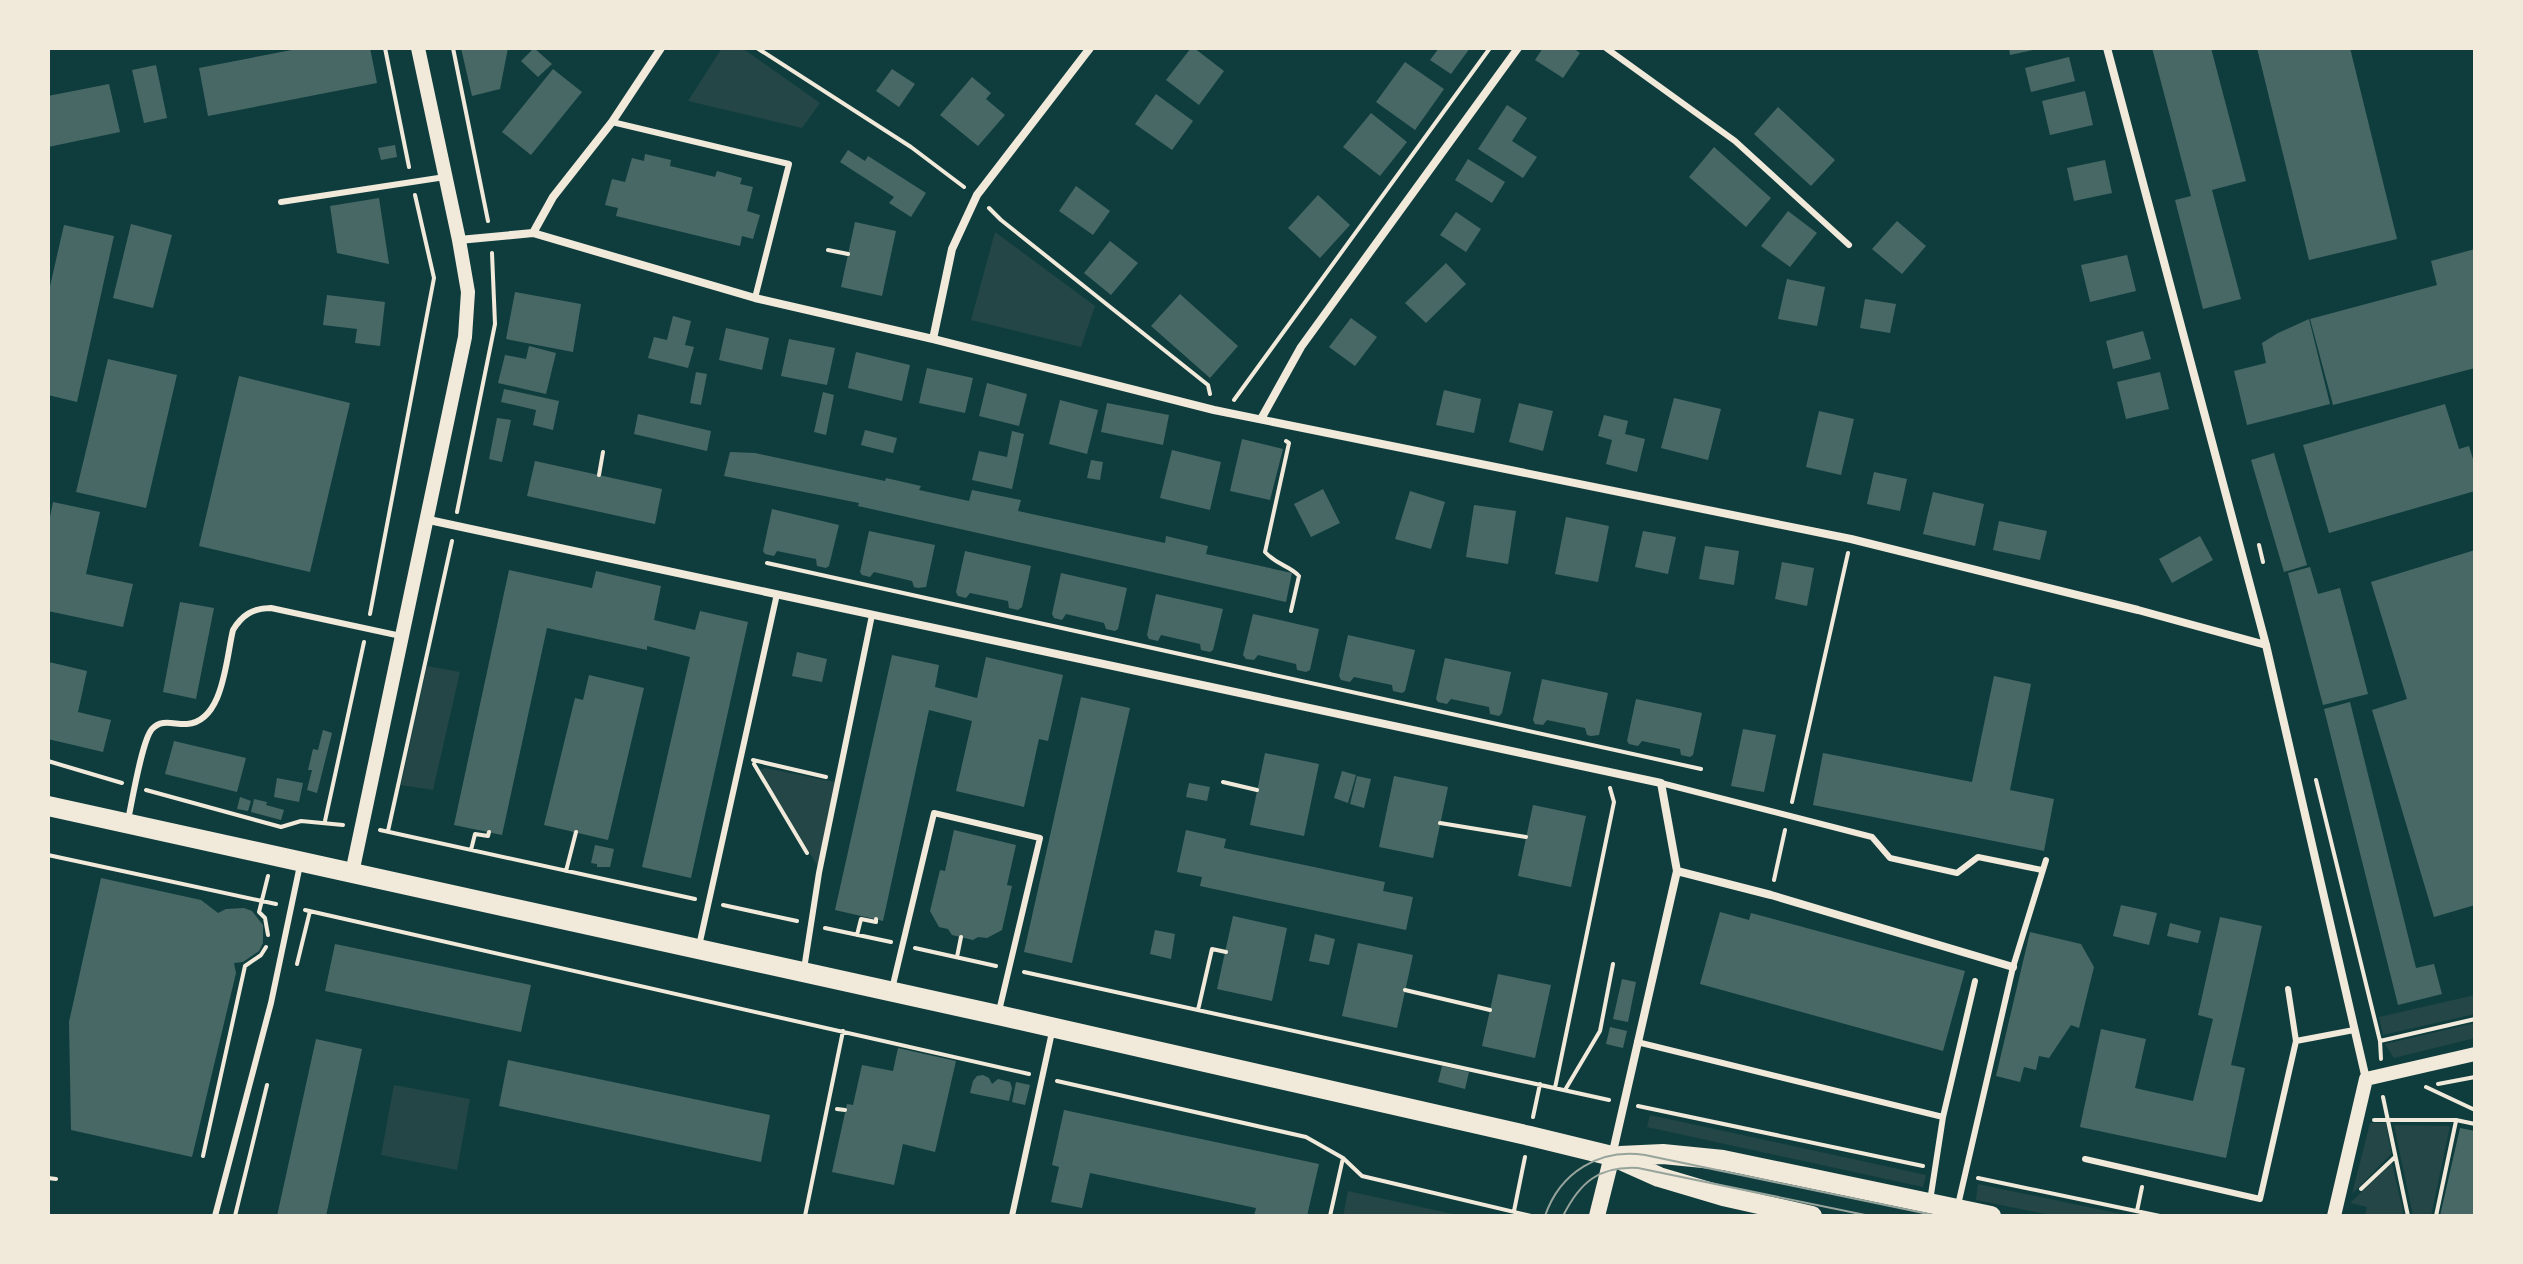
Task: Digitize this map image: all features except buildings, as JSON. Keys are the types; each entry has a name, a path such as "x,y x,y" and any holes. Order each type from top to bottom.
{"main road":[{"path":"48,806 1053,1027 1612,1156 1659,1177 1697,1189 1812,1216"},
{"path":"1612,1156 1663,1154 1723,1160 1991,1216"},
{"path":"1597,1216 1612,1156"}],"street":[{"path":"352,873 429,520 465,337 468,292 418,48"},
{"path":"533,233 553,197 612,122 661,48"},
{"path":"933,339 952,249 977,195 1090,48"},
{"path":"1261,419 1301,347 1518,48"},
{"path":"2107,48 2266,645 2366,1079 2334,1216"},
{"path":"459,240 533,233 755,298 1214,410 1851,539 2266,645"},
{"path":"429,520 1661,783 1677,871 1612,1156"},
{"path":"1677,871 1771,895 2013,967"},
{"path":"2366,1079 2475,1054"}],"lane":[{"path":"1606,48 1735,141 1849,245"},
{"path":"612,122 789,164 755,298"},
{"path":"281,202 445,177"},
{"path":"698,950 777,594"},
{"path":"127,823 151,730 164,723 190,724 202,720 211,712 217,701 233,630 249,612 271,608 402,636"},
{"path":"804,972 809,924 872,615"},
{"path":"1661,783 1872,837 1890,858 1957,873 1978,857 2042,870"},
{"path":"892,991 934,813 1040,838 998,1015"},
{"path":"1957,1209 2013,967 2046,860"},
{"path":"215,1216 271,1003 301,862"},
{"path":"1930,1203 1943,1117 1975,981"},
{"path":"2085,1159 2260,1199 2296,1041 2288,989"},
{"path":"1012,1216 1053,1027"},
{"path":"2296,1041 2354,1030"},
{"path":"1637,1042 1943,1117"}],"path":[{"path":"324,822 367,630 434,278 385,48"},
{"path":"453,48 492,237"},
{"path":"757,48 911,147 977,195 1001,220 1208,385 1214,410"},
{"path":"1226,412 1490,48"},
{"path":"828,250 848,254"},
{"path":"1281,438 1289,443 1265,552 1275,563 1299,576 1291,611"},
{"path":"599,475 603,452"},
{"path":"1791,802 1851,539"},
{"path":"2259,545 2266,576"},
{"path":"767,563 1701,769"},
{"path":"819,873 751,759 838,780"},
{"path":"48,761 281,827 301,821 388,831 1936,1169"},
{"path":"1555,1088 1614,802 1605,770"},
{"path":"2315,777 2380,1041 2381,1069"},
{"path":"1223,782 1257,790"},
{"path":"1771,895 1788,818"},
{"path":"1440,823 1526,837"},
{"path":"471,850 475,834 488,836 489,832"},
{"path":"566,871 576,832"},
{"path":"48,855 292,907 1306,1137 1343,1158 1362,1176 1527,1216"},
{"path":"203,1156 245,966 261,955 268,939 265,918 259,912 274,856"},
{"path":"857,935 861,919 876,922 876,919"},
{"path":"957,957 961,937"},
{"path":"1198,1010 1212,949 1226,952"},
{"path":"1565,1090 1600,1031 1613,964"},
{"path":"1405,990 1490,1010"},
{"path":"230,999 238,1001"},
{"path":"2380,1041 2475,1019"},
{"path":"805,1216 843,1031"},
{"path":"211,1077 220,1079"},
{"path":"2475,1077 2426,1087 2475,1110"},
{"path":"2383,1097 2408,1216"},
{"path":"837,1109 845,1110"},
{"path":"2368,1120 2456,1120 2475,1124"},
{"path":"2436,1216 2456,1120"},
{"path":"2357,1193 2396,1156"},
{"path":"1330,1216 1343,1158"},
{"path":"2137,1211 2146,1173"},
{"path":"1965,1175 2160,1216"},
{"path":"48,1178 56,1179"}],"shaded area":[{"path":"722,48 742,48 820,103 802,128 688,101"},
{"path":"995,232 1095,306 1081,347 971,320"},
{"path":"427,666 460,672 433,790 401,785"},
{"path":"765,768 835,782 818,867 760,770"},
{"path":"2475,995 2475,1014 2383,1035 2379,1017"},
{"path":"2475,1023 2475,1038 2394,1058 2385,1044"},
{"path":"394,1085 470,1099 457,1170 381,1155"},
{"path":"1650,1115 1926,1175 1923,1187 1647,1127"},
{"path":"2370,1123 2386,1123 2391,1154 2352,1194"},
{"path":"2394,1125 2450,1126 2431,1216 2413,1216"},
{"path":"2392,1163 2404,1216 2365,1216 2367,1207 2350,1203"},
{"path":"1978,1184 2131,1216 2055,1216 1976,1200"},
{"path":"1348,1191 1462,1216 1343,1216"}],"tram line":[{"path":"1545,1216 1561,1187 1584,1166 1612,1155 1628,1154 1938,1216"},
{"path":"1563,1216 1576,1194 1592,1178 1624,1168 1638,1168 1870,1216"}]}
